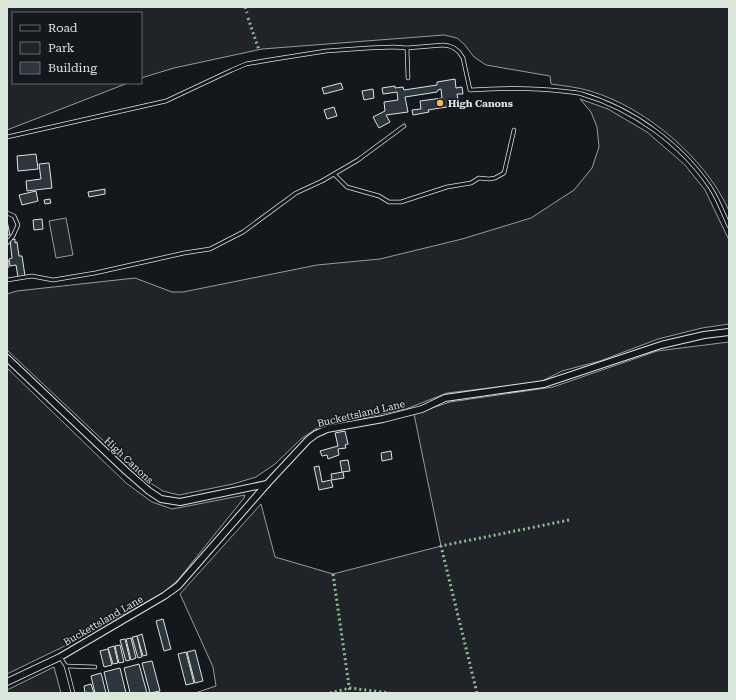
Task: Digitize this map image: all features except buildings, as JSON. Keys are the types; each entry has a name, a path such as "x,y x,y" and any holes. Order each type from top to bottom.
{"street":[{"name":"Buckettsland Lane","path":"7,682 60,657 164,596 178,586 267,484 308,440 316,434 327,429 383,419 422,409 445,398 544,384 661,345 704,335 729,332"},
{"name":"High Canons","path":"7,358 149,492 161,499 180,502 267,484"}],"lane":[{"path":"7,137 166,101 246,64 326,51 443,45 454,48 463,58 470,90 502,88 545,89 581,94 610,104 647,124 692,165 711,189 729,226"},
{"path":"407,48 408,78"},
{"path":"7,280 32,276 53,280 95,273 184,253 210,249 243,232 296,193 358,160 404,126"},
{"path":"334,174 347,187 379,196 389,202 401,202 447,187 471,183 479,178 489,179 500,176 504,173 514,130"},
{"path":"7,213 14,216 18,224 13,236 7,243"},
{"path":"60,657 66,666 73,693"},
{"path":"66,666 95,667"}],"green space":[{"path":"7,7 729,7 729,211 719,191 689,154 672,137 632,109 590,91 551,84 550,76 486,65 474,57 464,44 457,38 444,35 262,49 174,68 142,78 142,12 12,12 12,84 125,84 7,130"},
{"path":"580,99 608,109 647,132 685,165 705,190 729,240 729,324 702,328 658,339 600,361 562,371 540,382 447,393 406,409 320,426 301,439 275,464 256,477 233,484 179,495 163,491 144,479 7,350 7,294 17,291 135,278 172,292 183,292 317,265 380,259 462,239 531,218 574,190 592,168 599,147 597,127 591,112"},
{"path":"66,218 73,255 56,258 49,221"},
{"path":"729,342 729,693 195,693 216,686 213,667 180,594 261,504 275,557 333,574 441,546 414,414 450,402 553,387 657,351"},
{"path":"7,368 126,483 152,502 172,509 245,495 178,580 163,593 73,642 7,674"},
{"path":"54,667 61,693 7,693 7,690"}],"hedge":[{"path":"245,7 247,13"},
{"path":"248,18 259,50"},
{"path":"477,693 441,546 569,520"},
{"path":"333,574 350,693"},
{"path":"330,693 350,688 390,693"}],"place":[{"name":"High Canons","path":"440,103"}]}
